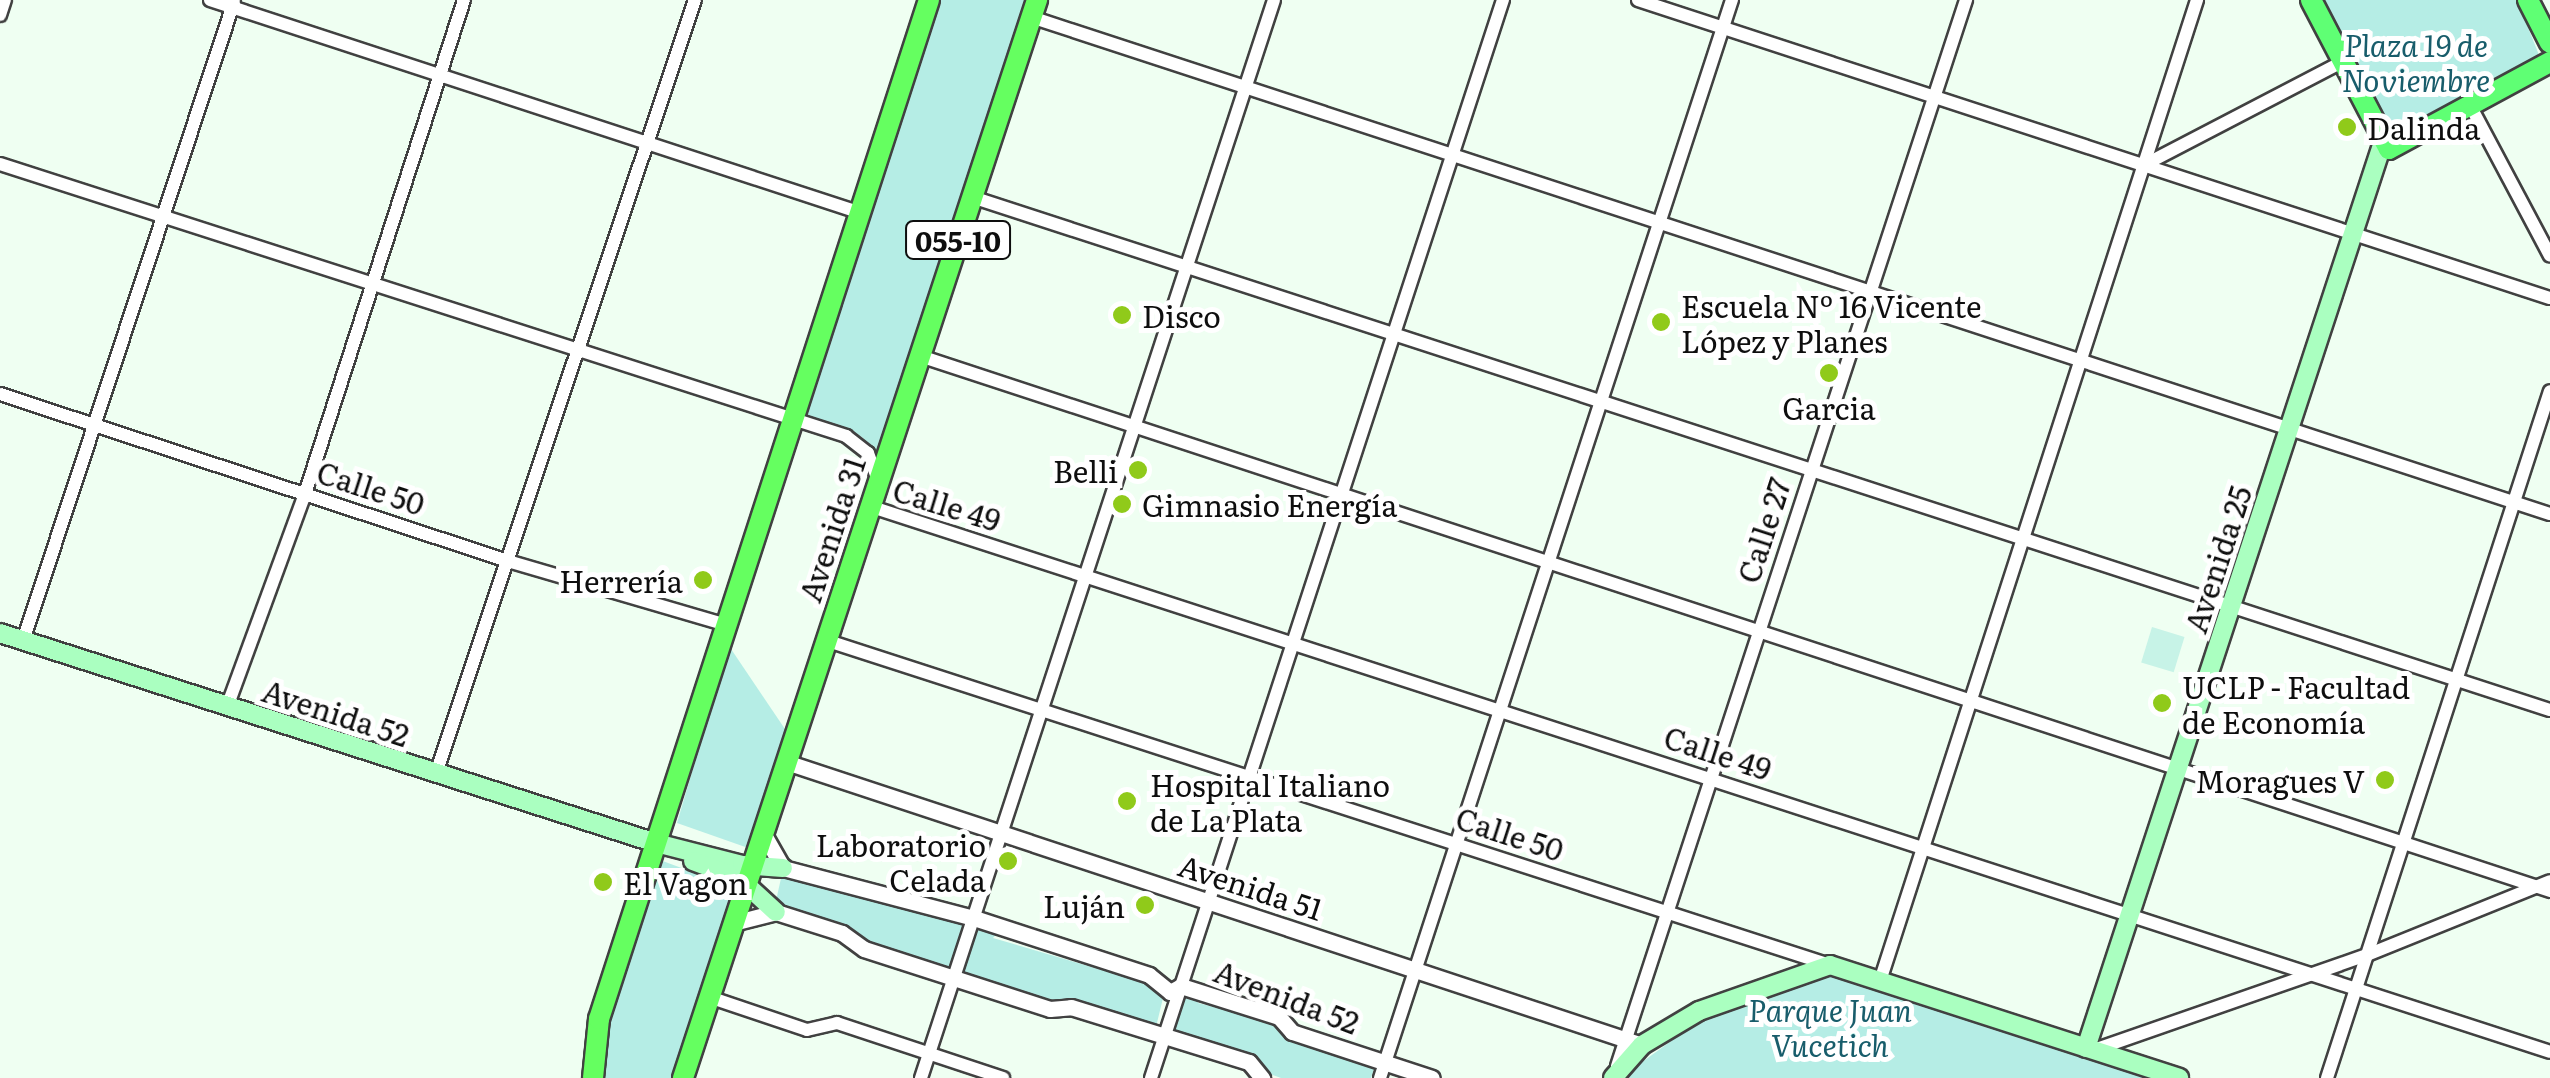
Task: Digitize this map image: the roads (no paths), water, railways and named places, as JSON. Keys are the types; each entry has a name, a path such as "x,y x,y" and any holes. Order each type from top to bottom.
{"highway":[{"name":"055-10","path":"594,1076 599,1020 930,0"},
{"name":"Avenida 31","path":"684,1078 1034,8"}],"main road":[{"path":"2311,0 2386,147 2472,110 2550,65"},
{"path":"2528,0 2550,43"},
{"name":"Avenida 25","path":"2090,1049 2386,147"},
{"name":"Avenida 52","path":"0,634 749,874 783,868"},
{"path":"776,912 768,895 783,868"},
{"name":"Avenida 52","path":"749,874 776,912"},
{"path":"1617,1067 1634,1042 1741,992 1830,966"},
{"name":"Calle 50","path":"1830,966 2179,1078"}],"street":[{"path":"0,15 5,0"},
{"path":"210,0 233,4 860,213"},
{"path":"227,707 374,287 464,0"},
{"path":"436,773 511,562 695,0"},
{"path":"921,1078 1274,0"},
{"path":"1151,1078 1503,0"},
{"path":"1638,0 2550,298"},
{"path":"1382,1070 1732,0"},
{"name":"Calle 27","path":"1634,1042 1668,912 1966,0"},
{"path":"1880,981 2197,0"},
{"path":"23,641 233,4"},
{"path":"1034,8 1246,85 2550,514"},
{"path":"2144,165 2340,63"},
{"path":"2472,110 2550,256"},
{"name":"Calle 49","path":"0,164 579,354 846,436 868,453 878,480"},
{"path":"972,196 2550,710"},
{"path":"920,356 2550,891"},
{"path":"2327,1078 2550,391"},
{"name":"Calle 50","path":"0,394 511,562 726,625"},
{"name":"Calle 49","path":"869,506 1087,572 2550,1052"},
{"name":"Calle 50","path":"825,640 1830,966"},
{"name":"Avenida 51","path":"786,762 1634,1042"},
{"path":"763,832 783,868"},
{"name":"Avenida 52","path":"783,868 974,918 1149,975 1170,992 1181,986 1382,1070 1432,1078"},
{"path":"2090,1049 2307,972 2367,955 2550,881"},
{"path":"733,923 776,912"},
{"name":"Avenida 52","path":"776,912 1050,1009 1071,1007 1249,1062 1262,1078"},
{"path":"709,998 807,1030 837,1023 1004,1078"},
{"path":"1603,1032 1617,1067"}],"place":[{"name":"Dalinda","path":"2347,127"},
{"name":"Disco","path":"1122,315"},
{"name":"Escuela Nº 16 Vicente López y Planes","path":"1661,322"},
{"name":"Garcia","path":"1829,373"},
{"name":"Belli","path":"1138,470"},
{"name":"Gimnasio Energía","path":"1122,504"},
{"name":"Herrería","path":"703,580"},
{"name":"UCLP - Facultad de Economía","path":"2162,703"},
{"name":"Moragues V","path":"2385,780"},
{"name":"Hospital Italiano de La Plata","path":"1127,801"},
{"name":"Laboratorio Celada","path":"1008,861"},
{"name":"El Vagon","path":"603,882"},
{"name":"Luján","path":"1145,905"}],"park label":[{"name":"Plaza 19 de Noviembre","path":"2416,61"},
{"name":"Parque Juan Vucetich","path":"1830,1026"}]}
